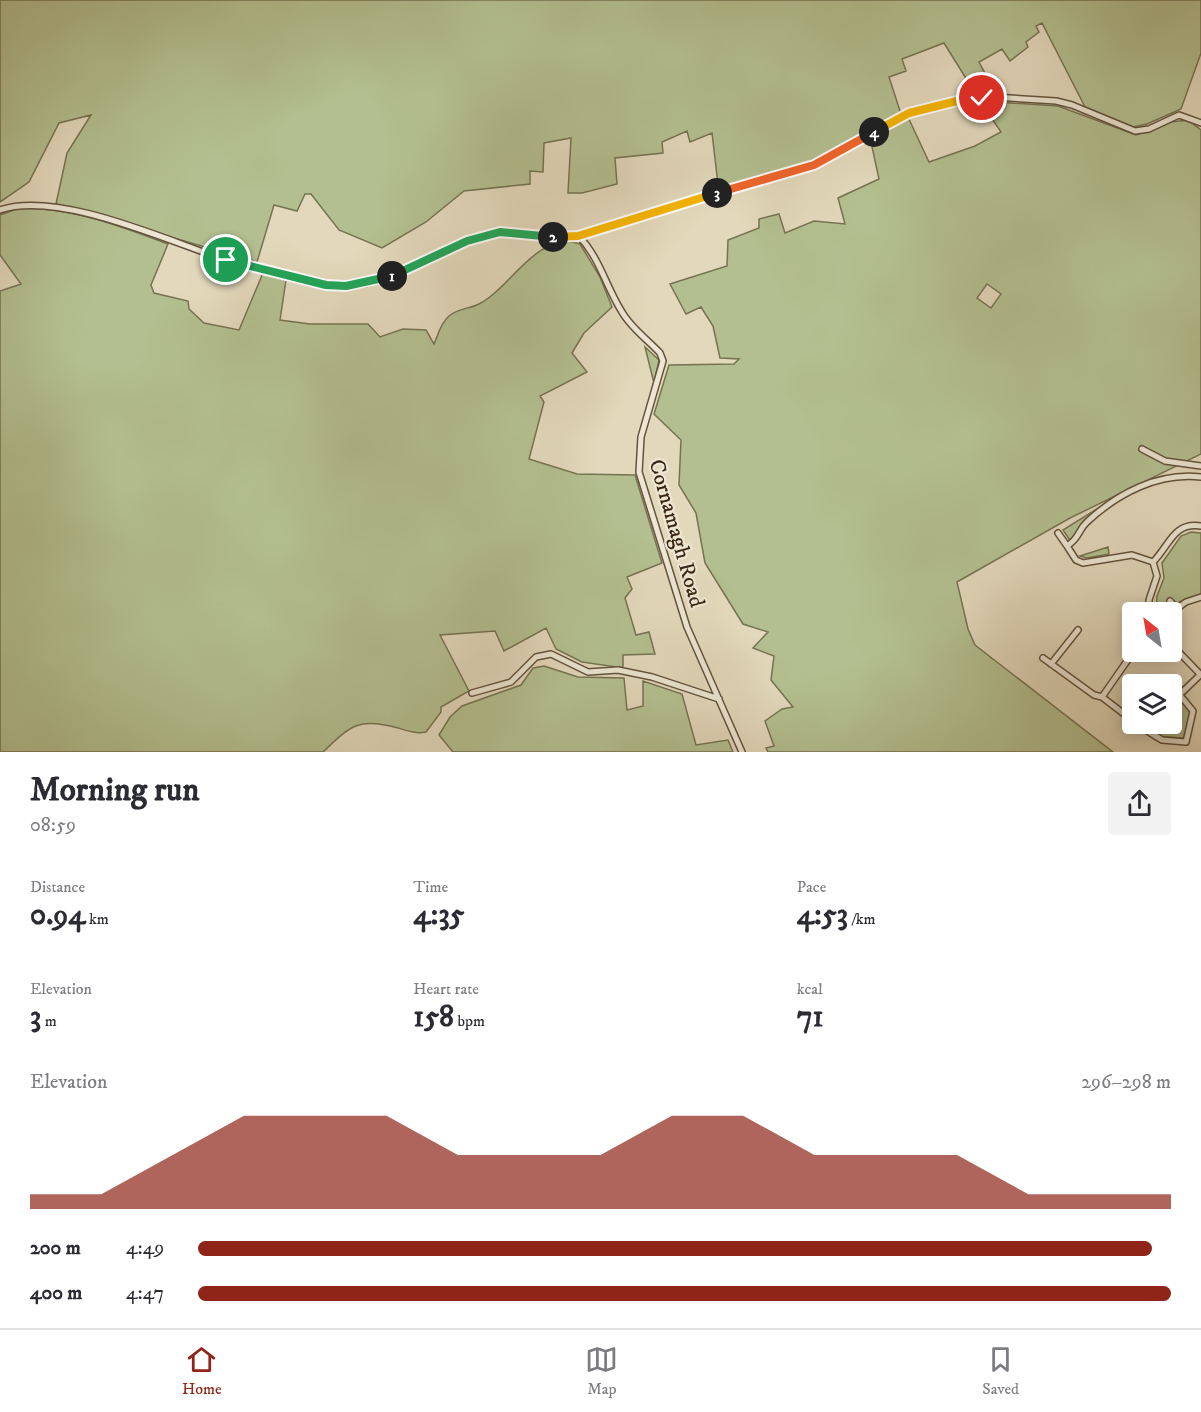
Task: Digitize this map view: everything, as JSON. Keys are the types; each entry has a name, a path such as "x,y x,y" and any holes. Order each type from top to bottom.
{"street":[{"path":"0,210 15,204 36,204 88,214 226,260 326,285 346,286 400,274 467,241 500,232 551,237 578,236 814,165 909,113 977,96 1072,105 1135,131 1149,129 1179,115 1201,123"},
{"name":"Cornamagh Road","path":"578,236 587,245 606,278 620,310 660,353 663,361 641,437 639,472 687,627 742,752"},
{"path":"1142,449 1166,461 1201,466"},
{"path":"1067,546 1078,538 1084,525 1091,518 1149,482 1173,476 1201,477"},
{"path":"1149,602 1157,576 1154,562 1177,530 1189,525 1201,526"},
{"path":"1058,533 1076,560 1083,563 1132,555 1154,562"},
{"path":"1182,606 1201,597"},
{"path":"1051,664 1078,630"},
{"path":"472,693 511,682 536,657 551,654 588,672 618,670 652,677 719,699"},
{"path":"1182,656 1200,675 1182,691"},
{"path":"1043,658 1122,712"},
{"path":"1102,697 1126,662"},
{"path":"1152,734 1160,739 1186,744 1193,711 1182,698"}],"green space":[{"path":"0,0 1201,0 1201,53 1181,109 1147,124 1133,127 1085,107 1042,23 1036,26 1039,32 1026,42 1028,47 1010,61 1002,49 979,62 994,90 977,96 944,43 902,59 906,71 889,77 902,117 810,161 719,193 712,133 690,142 687,131 662,142 663,153 615,158 617,184 582,193 568,193 571,138 544,143 543,172 530,171 530,184 464,191 426,222 382,248 339,230 311,194 305,194 297,211 274,205 257,262 56,204 67,153 91,115 59,123 29,182 0,202"},
{"path":"980,101 1058,106 1136,135 1171,122 1188,120 1201,130 1201,454 1070,518 957,582 968,629 975,645 1113,752 768,752 766,748 774,746 765,721 782,709 793,707 771,680 774,656 753,648 768,632 743,624 705,563 696,513 679,485 681,440 654,414 669,365 734,364 739,359 720,358 713,326 701,307 686,314 670,284 727,266 728,240 759,228 759,219 779,214 785,233 814,221 845,224 838,198 879,179 871,142 908,117 929,162 975,146 1001,132","holes":["987,284 1001,294 991,308 977,298"]},
{"path":"19,208 76,214 113,224 168,244 151,285 154,293 188,301 189,309 204,323 239,330 263,273 286,280 280,320 310,324 368,324 380,337 403,329 426,330 434,344 441,326 449,316 479,304 491,296 538,252 551,245 565,242 580,244 600,277 612,307 584,333 572,353 587,372 540,396 544,402 529,459 577,474 635,475 662,563 627,577 632,589 625,598 636,635 649,632 655,654 623,655 623,668 582,662 556,649 546,628 504,651 495,631 440,635 469,691 441,707 441,712 426,732 415,732 374,723 365,724 356,726 341,735 323,752 0,752 0,291 21,284 0,255 0,215"},
{"path":"645,347 659,360 654,383"},
{"path":"1100,507 1082,523 1073,539 1069,539 1063,530"},
{"path":"1191,532 1201,533 1201,594 1180,602 1172,599 1168,602 1157,602 1164,578 1162,563 1181,536"},
{"path":"1108,547 1109,554 1087,558 1080,556"},
{"path":"544,666 578,677 624,678 627,710 643,706 643,681 682,694 696,745 728,740 733,752 453,752 439,735 450,717 462,706 521,685 533,668"},
{"path":"1182,701 1191,710 1185,738 1162,737 1159,734 1182,734"}],"route":[{"path":"226,260 326,285 346,286 400,274 467,241 500,232 551,237 578,236 814,165 909,113 977,96 982,98"}]}
